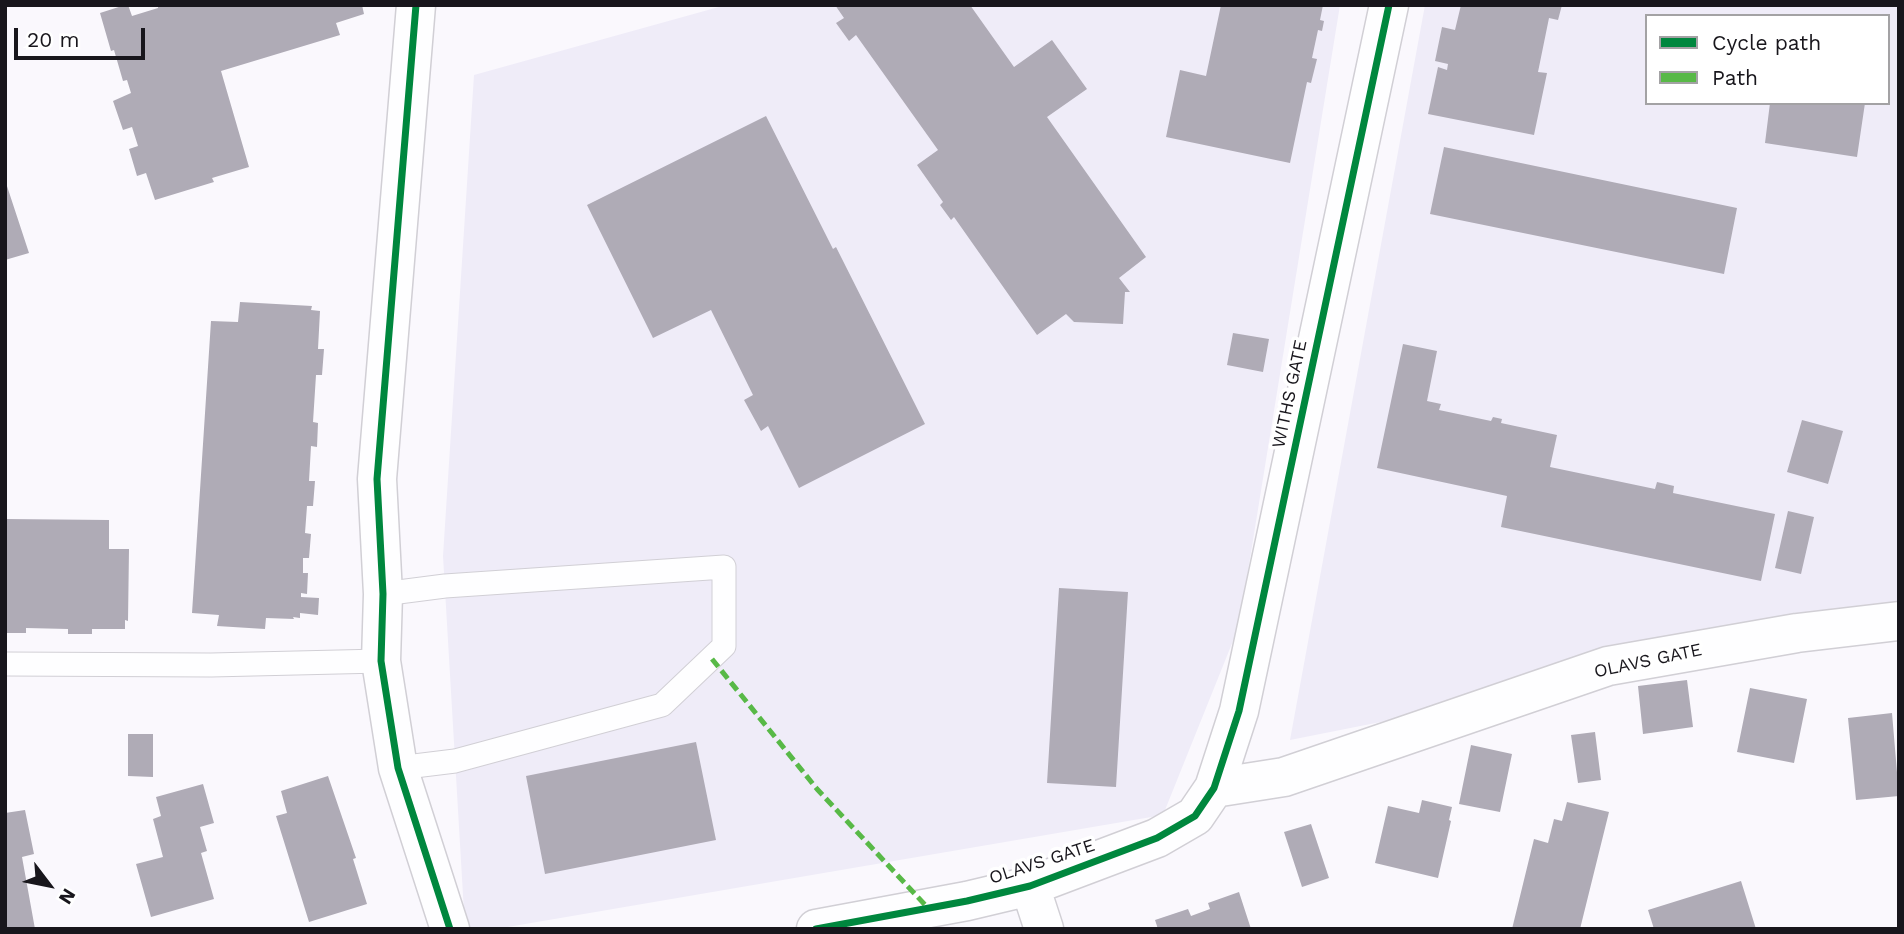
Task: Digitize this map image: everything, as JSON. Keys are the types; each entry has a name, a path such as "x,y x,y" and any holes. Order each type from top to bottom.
{"street":[{"path":"416,5 377,479 383,593 381,661 398,768 450,929"},
{"name":"WITHS GATE","path":"1214,788 1238,711 1389,5"},
{"name":"OLAVS GATE","path":"816,929 967,901 1030,886 1157,838 1195,816 1214,788 1284,777 1608,666 1797,633 1899,621"},
{"path":"1030,886 1044,929"}],"lane":[{"path":"383,593 445,586 724,567 724,646 662,705 455,761 398,768"},
{"path":"5,664 211,665 381,661"}],"shaded area":[{"path":"726,5 1340,5 1239,626 1163,815 496,929 465,929 443,556 474,75"},
{"path":"1425,5 1899,5 1899,619 1290,740"}],"building":[{"path":"128,5 132,16 158,8 158,5 362,5 364,14 336,23 340,35 221,71 249,167 212,178 214,182 155,200 146,173 137,176 129,149 138,146 132,127 123,130 113,101 131,93 127,80 123,81 114,50 111,51 100,13"},
{"path":"835,5 970,5 1014,67 1052,40 1087,89 1047,117 1146,257 1119,278 1130,292 1125,292 1123,324 1074,322 1066,314 1037,335 954,217 951,220 940,205 943,202 917,165 938,150 856,35 849,41 836,23 844,18"},
{"path":"1221,5 1323,5 1320,20 1324,21 1322,31 1318,30 1312,58 1317,59 1311,83 1307,82 1290,163 1166,137 1180,70 1206,76"},
{"path":"1461,5 1562,5 1558,20 1549,18 1538,72 1547,73 1534,135 1428,114 1438,67 1447,70 1448,64 1435,61 1442,27 1455,30"},
{"path":"1770,105 1865,105 1857,157 1765,143"},
{"path":"766,116 833,249 836,247 925,424 799,488 768,426 761,431 744,400 753,395 711,310 653,338 587,205"},
{"path":"1444,147 1737,208 1724,274 1430,214"},
{"path":"5,180 29,253 5,260"},
{"path":"240,302 312,306 311,310 320,311 318,349 324,349 322,375 316,375 313,422 318,423 317,447 311,446 309,481 315,481 313,506 307,506 305,533 311,534 309,558 303,558 303,573 308,573 307,594 301,593 301,597 319,598 318,615 300,613 300,618 293,617 294,619 266,618 265,629 217,626 219,615 192,613 211,321 238,322"},
{"path":"1233,333 1269,339 1263,372 1227,365"},
{"path":"1403,344 1437,351 1427,401 1441,404 1439,410 1491,421 1493,417 1502,419 1501,423 1557,435 1550,467 1655,489 1657,482 1674,486 1673,493 1775,514 1761,581 1501,527 1507,496 1377,468"},
{"path":"1802,420 1843,431 1828,484 1787,472"},
{"path":"1788,511 1814,517 1801,574 1775,568"},
{"path":"5,519 109,520 109,549 129,549 128,621 125,620 125,629 92,629 92,634 68,634 68,629 26,628 26,633 5,633"},
{"path":"1059,588 1128,592 1116,787 1047,783"},
{"path":"1687,680 1693,727 1643,734 1638,686"},
{"path":"1750,688 1807,699 1794,763 1737,752"},
{"path":"1892,713 1899,796 1856,800 1848,718"},
{"path":"1595,732 1601,780 1578,783 1571,735"},
{"path":"128,734 153,734 153,777 128,776"},
{"path":"696,742 716,840 545,874 526,776"},
{"path":"1471,745 1512,754 1500,812 1459,804"},
{"path":"328,776 356,858 353,859 367,904 309,922 276,816 287,813 281,791"},
{"path":"203,784 214,823 200,827 207,851 201,853 214,899 151,917 136,864 163,857 153,819 161,816 156,797"},
{"path":"1422,800 1452,807 1438,878 1375,863 1388,806 1419,813"},
{"path":"1567,802 1609,812 1580,929 1512,929 1534,839 1548,843 1554,819 1562,821"},
{"path":"25,810 34,854 22,857 35,929 5,929 5,813"},
{"path":"1311,824 1329,878 1302,887 1284,832"},
{"path":"1741,881 1756,929 1654,929 1648,910"},
{"path":"1239,892 1251,929 1158,929 1155,920 1188,909 1191,916 1210,909 1208,903"}],"marked path":[{"path":"712,659 817,789 928,908"}],"cycle path":[{"path":"416,5 377,479 383,594 381,661 398,768 450,929"},
{"path":"816,929 967,901 1030,886 1157,838 1195,816 1214,788 1239,711 1389,5"}]}
